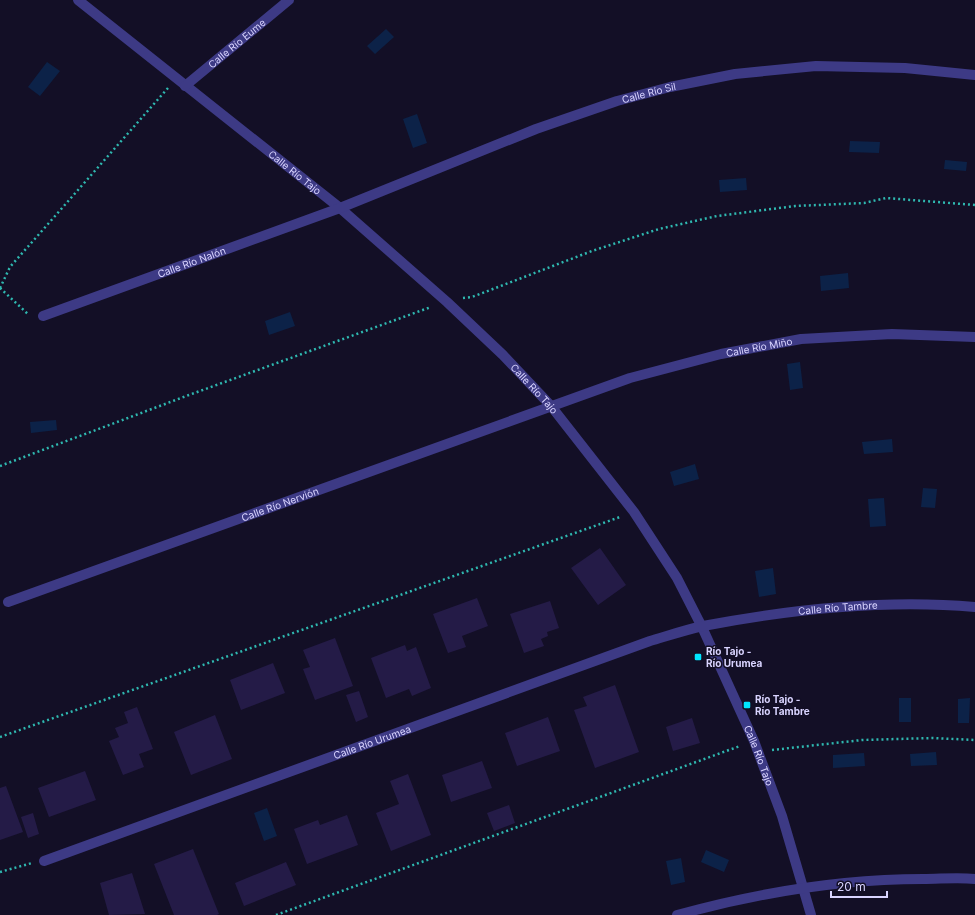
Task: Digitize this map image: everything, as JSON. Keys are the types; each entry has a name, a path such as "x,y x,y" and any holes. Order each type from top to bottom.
{"street":[{"name":"Calle Río Tajo","path":"78,0 340,208 447,302 504,355 551,406 634,512 677,578 702,627 754,741 782,816 811,915"},
{"name":"Calle Río Eume","path":"186,86 289,0"},
{"name":"Calle Río Sil","path":"340,208 536,129 617,101 670,87 735,74 816,66 905,68 975,75"},
{"name":"Calle Río Nalón","path":"43,316 340,208"},
{"name":"Calle Río Miño","path":"551,406 630,378 721,354 801,339 892,334 975,337"},
{"name":"Calle Río Nervión","path":"8,602 551,406"},
{"name":"Calle Río Tambre","path":"702,627 771,616 852,606 937,604 975,607"},
{"name":"Calle Río Urumea","path":"44,861 650,641 702,627"},
{"path":"677,915 730,901 803,887 892,879 975,879"}],"path":[{"path":"43,316 27,314 0,288 10,267 176,79"},
{"path":"0,466 189,395 447,302 472,297 592,251 660,229 717,216 796,206 864,203 886,198 975,205"},
{"path":"0,737 634,512"},
{"path":"758,753 775,749 862,740 932,738 975,740"},
{"path":"276,915 754,741"},
{"path":"0,872 19,865 44,861"}],"water":[{"path":"386,29 394,37 375,54 367,46"},
{"path":"47,62 60,71 40,96 28,87"},
{"path":"417,114 427,143 413,148 403,119"},
{"path":"850,141 880,142 879,153 849,152"},
{"path":"945,160 967,162 966,171 944,169"},
{"path":"746,178 747,190 720,192 719,180"},
{"path":"848,273 849,288 821,291 820,276"},
{"path":"290,312 295,326 269,335 265,321"},
{"path":"800,362 803,388 790,390 787,364"},
{"path":"56,420 57,430 31,433 30,422"},
{"path":"892,439 893,452 864,454 862,442"},
{"path":"695,464 699,479 674,486 670,472"},
{"path":"923,488 937,489 935,508 921,507"},
{"path":"884,498 886,526 870,527 868,499"},
{"path":"773,568 776,594 759,597 755,571"},
{"path":"899,698 911,698 911,722 899,722"},
{"path":"970,698 969,723 958,723 958,699"},
{"path":"936,752 937,765 911,766 910,754"},
{"path":"864,753 865,766 833,768 833,755"},
{"path":"267,808 277,836 264,841 254,813"},
{"path":"706,850 729,860 724,872 701,862"},
{"path":"681,858 685,882 671,885 666,861"}],"building":[{"path":"600,548 626,585 598,605 571,568"},
{"path":"477,598 488,626 462,636 466,647 448,653 433,614"},
{"path":"550,601 559,628 547,632 548,636 541,639 544,646 524,653 510,614"},
{"path":"335,638 353,686 315,700 303,669 310,667 303,650"},
{"path":"405,645 407,651 416,647 431,688 412,696 409,689 386,698 371,658"},
{"path":"273,663 285,693 241,710 230,680"},
{"path":"615,685 639,752 595,768 574,710 587,706 583,697"},
{"path":"359,691 368,717 356,722 346,695"},
{"path":"137,707 153,749 139,754 144,767 123,775 109,741 119,737 115,728 128,723 124,712"},
{"path":"215,715 232,759 191,775 174,732"},
{"path":"548,717 560,751 517,766 505,733"},
{"path":"692,718 700,743 673,751 666,727"},
{"path":"482,761 492,788 451,802 442,775"},
{"path":"85,771 96,800 49,817 38,788"},
{"path":"408,774 431,835 391,851 376,813 399,804 390,781"},
{"path":"6,786 23,832 0,840 0,788"},
{"path":"509,805 515,823 494,831 487,813"},
{"path":"33,813 39,834 28,838 21,817"},
{"path":"347,815 358,845 307,864 294,829 318,820 320,825"},
{"path":"193,849 219,914 217,915 174,915 154,864"},
{"path":"286,862 296,885 244,906 235,883"},
{"path":"132,873 145,914 109,915 100,883"}],"place":[{"name":"Río Tajo - Río Urumea","path":"698,657"},
{"name":"Río Tajo - Río Tambre","path":"747,705"}]}
